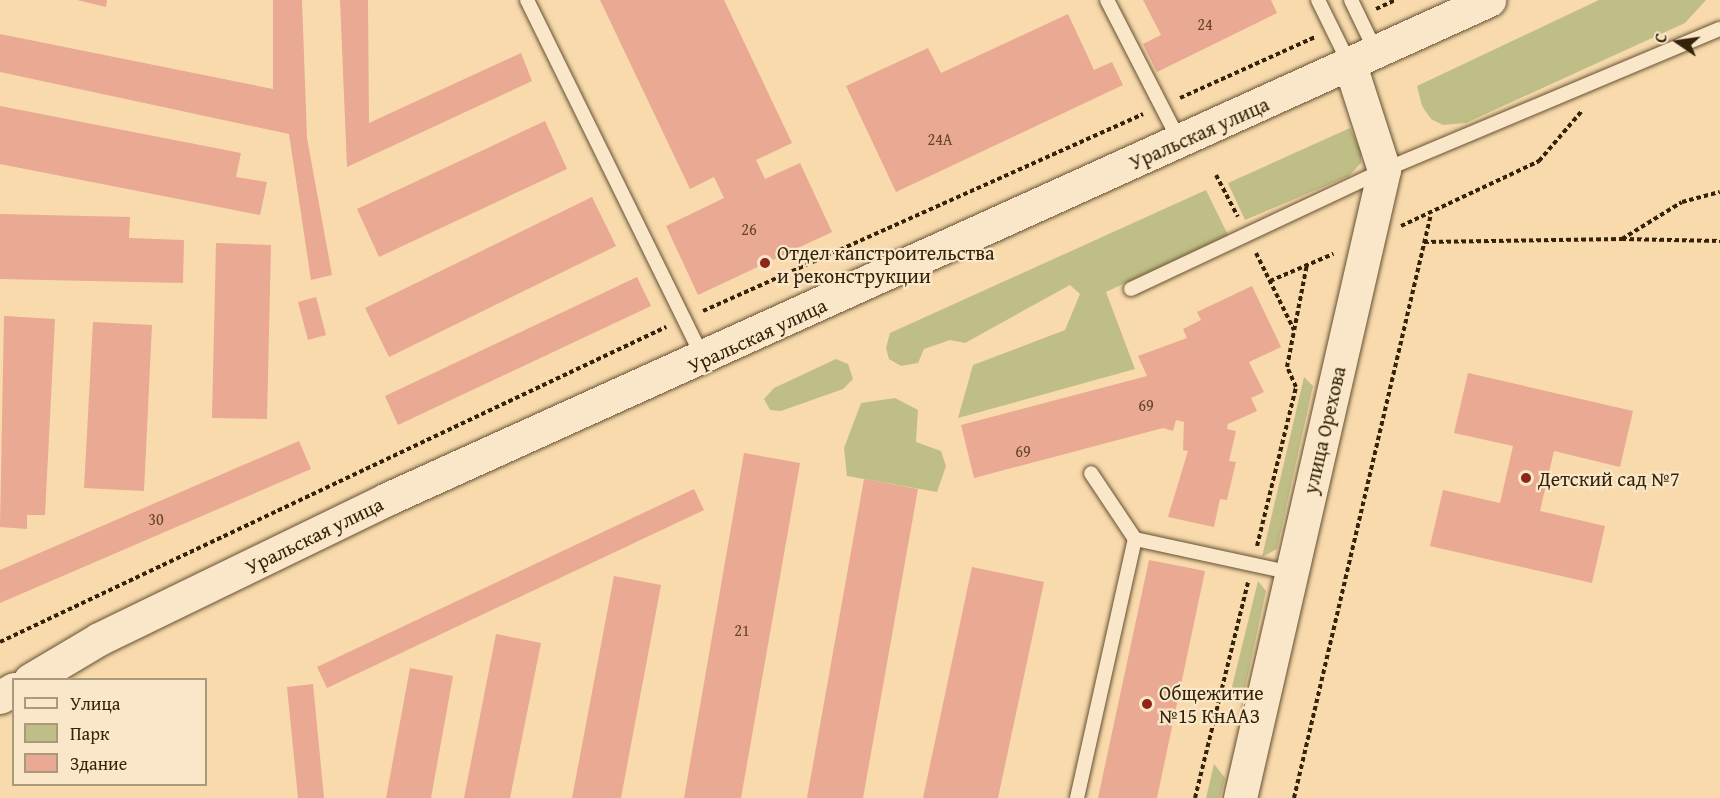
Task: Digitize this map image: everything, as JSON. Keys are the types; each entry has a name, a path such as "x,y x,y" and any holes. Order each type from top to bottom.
{"street":[{"name":"Уральская улица","path":"33,678 99,639 387,499 704,360 1489,0"},
{"path":"1363,59 1384,170"},
{"name":"улица Орехова","path":"1240,798 1384,170"}],"lane":[{"path":"527,0 704,360"},
{"path":"1107,0 1180,142"},
{"path":"1318,0 1363,59"},
{"path":"1351,0 1363,59"},
{"path":"1131,289 1384,170 1610,78 1720,29"},
{"path":"1091,473 1135,539 1292,573"},
{"path":"1077,798 1135,539"}],"path":[{"path":"1294,798 1431,214 1539,161 1610,78"},
{"path":"1622,239 1682,202 1720,192"},
{"path":"1423,242 1720,240"},
{"path":"1196,798 1296,387 1287,367 1307,264 1270,281"}],"green space":[{"path":"1599,0 1706,0 1685,23 1466,123 1443,125 1431,119 1422,106 1417,86"},
{"path":"1350,128 1361,151 1361,163 1349,176 1245,220 1228,183"},
{"path":"1206,190 1228,235 1106,292 1135,369 958,418 973,365 1065,330 1080,294 1070,285 965,343 950,340 924,349 918,363 901,366 889,359 886,348 890,333"},
{"path":"836,359 848,364 853,379 843,389 781,411 770,410 764,399 774,388"},
{"path":"1304,377 1313,386 1277,549 1262,557"},
{"path":"895,398 918,410 916,442 941,451 946,466 937,492 847,476 844,448 861,403"},
{"path":"1258,581 1266,591 1244,693 1229,699"},
{"path":"1214,764 1225,778 1220,798 1206,798"}],"building":[{"path":"77,0 107,0 106,7"},
{"path":"273,0 302,0 307,138 332,275 311,280 289,134 0,72 0,34 273,89"},
{"path":"340,0 368,0 369,123 521,53 532,81 347,167"},
{"path":"600,0 724,0 792,143 756,160 765,179 800,163 832,232 698,295 666,226 724,198 714,177 690,189"},
{"path":"1143,0 1271,0 1277,13 1157,72 1143,44 1161,35"},
{"path":"1068,14 1094,70 1112,62 1123,85 896,192 846,86 928,48 941,73"},
{"path":"0,106 241,153 236,177 267,182 260,215 0,164"},
{"path":"545,121 567,169 379,257 357,209"},
{"path":"592,197 616,246 389,357 365,308"},
{"path":"0,214 130,217 129,238 184,240 183,283 0,279"},
{"path":"216,243 271,245 267,419 212,418"},
{"path":"637,277 651,306 398,425 385,396"},
{"path":"1252,286 1281,347 1249,362 1264,392 1251,398 1257,411 1228,424 1227,429 1236,431 1229,461 1236,462 1227,500 1220,499 1214,527 1168,517 1188,451 1183,450 1184,422 1176,420 1173,431 1163,428 974,478 961,425 1147,376 1138,356 1187,338 1183,329 1201,320 1197,312"},
{"path":"316,297 326,335 308,340 298,302"},
{"path":"4,316 55,319 45,515 27,515 27,529 0,527"},
{"path":"93,322 152,325 144,491 84,488"},
{"name":"Детский сад №7","path":"1468,373 1633,411 1620,467 1554,451 1540,511 1605,526 1592,583 1430,546 1443,490 1500,503 1513,446 1454,433"},
{"path":"299,441 311,469 0,603 0,570"},
{"path":"744,453 800,463 741,798 684,798"},
{"path":"864,479 918,489 863,798 807,798"},
{"path":"694,489 704,510 327,688 317,667"},
{"name":"Общежитие №15 КнААЗ","path":"1149,560 1205,571 1157,798 1098,798"},
{"path":"972,567 1044,582 998,798 923,798"},
{"path":"614,576 661,585 621,798 572,798"},
{"path":"496,634 541,643 510,798 464,798"},
{"path":"410,668 453,676 431,798 386,798"},
{"path":"313,684 324,798 298,798 287,687"}],"place":[{"name":"Отдел капстроительства и реконструкции","path":"765,263"},
{"name":"Детский сад №7","path":"1526,478"},
{"name":"Общежитие №15 КнААЗ","path":"1147,704"}]}
